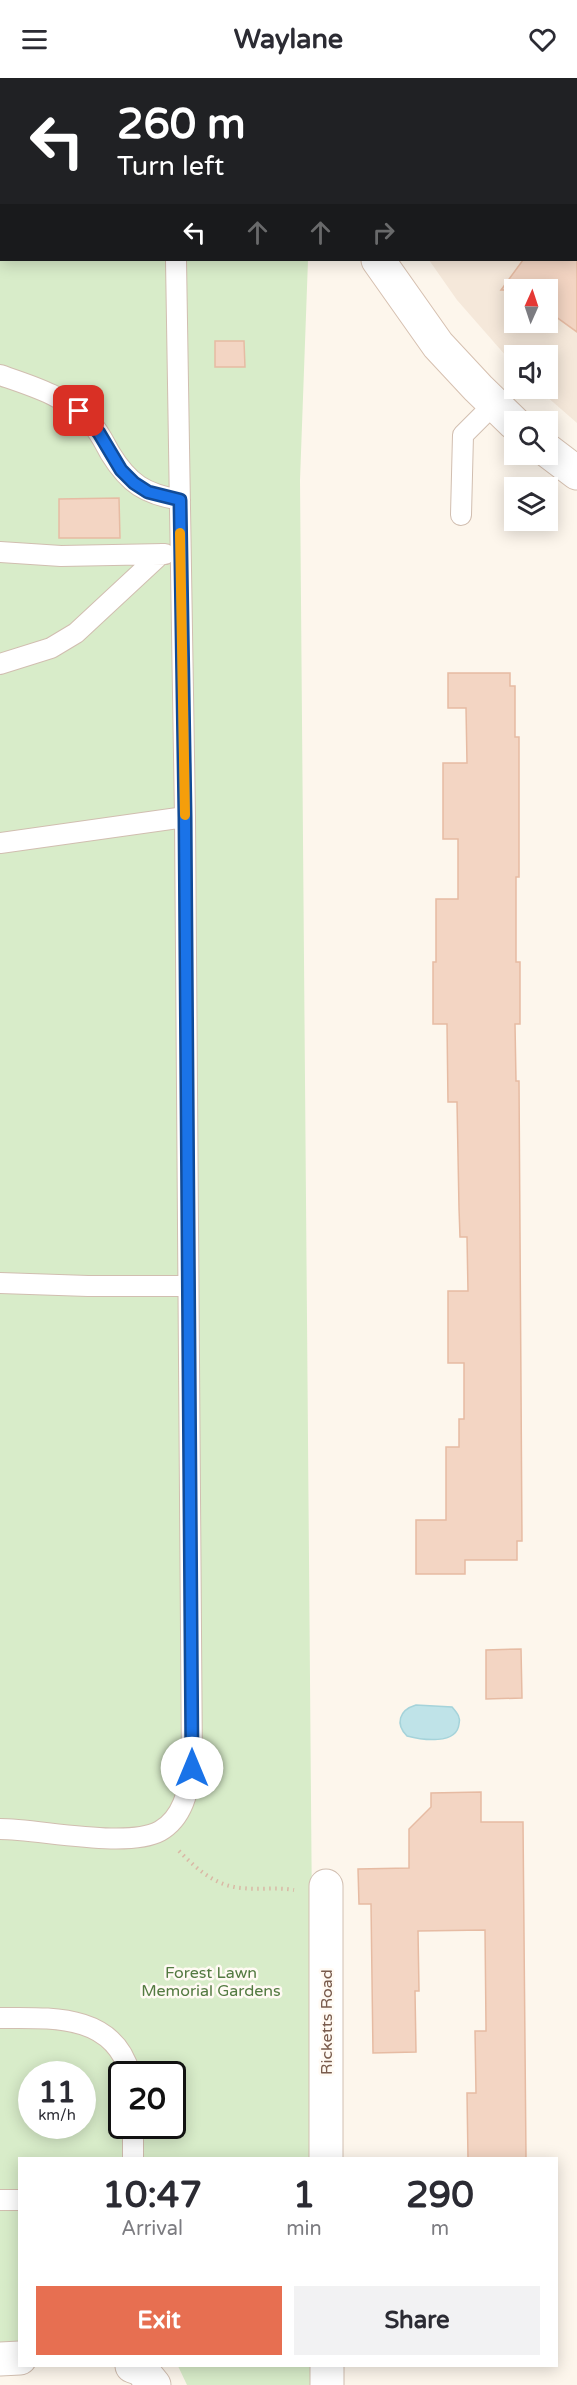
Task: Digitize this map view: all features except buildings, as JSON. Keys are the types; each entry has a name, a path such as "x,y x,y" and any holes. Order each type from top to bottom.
{"street":[{"path":"379,261 438,345 504,412"},
{"path":"558,459 577,473"},
{"name":"Ricketts Road","path":"325,1896 326,2157"},
{"path":"0,2359 18,2358"},
{"path":"327,2367 327,2385"}],"lane":[{"path":"0,1828 106,1837 130,1837 160,1831 179,1812 188,1794 192,1768 185,817 171,554 180,500 176,261"},
{"path":"0,375 58,397 79,411 95,428 121,470 134,483 148,492 180,500"},
{"path":"461,515 464,435 504,414"},
{"path":"0,552 61,556 171,554"},
{"path":"0,664 51,648 76,633 171,554"},
{"path":"0,843 185,817"},
{"path":"0,1283 187,1286"},
{"path":"0,2018 51,2018 72,2020 87,2025 104,2035 118,2049 125,2061"},
{"path":"132,2157 133,2139"},
{"path":"0,2200 18,2200"}],"path":[{"path":"160,1831 198,1871 215,1881 241,1888 281,1888 325,1896"}],"shaded area":[{"path":"430,261 577,261 577,423 549,399 558,399 558,345 504,345 504,354 457,300"}],"green space":[{"name":"Forest Lawn Memorial Gardens","path":"0,261 308,261 300,480 314,2157 18,2157 18,2347 0,2347"},
{"path":"178,2367 316,2367 317,2385 187,2385"}],"water":[{"path":"416,1705 452,1707 459,1719 457,1731 446,1738 438,1739 407,1736 401,1727 401,1718 406,1710"}],"slow traffic":[{"path":"180,533 185,815"}],"route":[{"path":"79,411 91,422 121,470 134,483 148,492 180,500 185,817 192,1768"}]}
